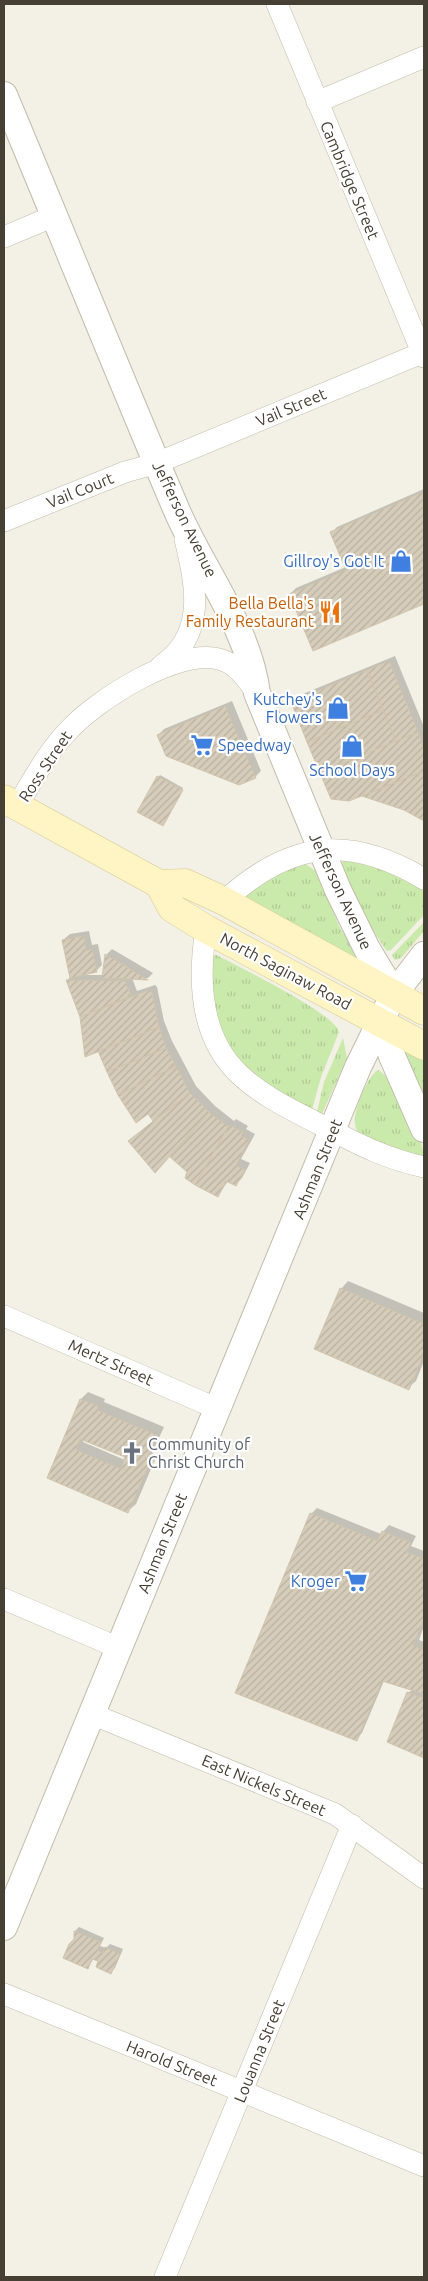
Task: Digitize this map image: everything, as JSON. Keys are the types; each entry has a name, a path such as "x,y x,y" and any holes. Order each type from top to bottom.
{"main road":[{"path":"10,803 159,884"},
{"name":"North Saginaw Road","path":"424,1011 224,901 185,883 159,884 172,908 206,929 424,1046"}],"street":[{"name":"Cambridge Street","path":"276,4 423,354"},
{"path":"318,102 424,57"},
{"name":"Jefferson Avenue","path":"4,95 178,513 226,602 254,670 257,693 321,849 353,922 394,994"},
{"path":"4,237 54,216"},
{"name":"Vail Street","path":"157,463 423,354"},
{"name":"Vail Court","path":"4,521 124,472 157,463"},
{"name":"Ross Street","path":"10,803 75,724 100,702 164,663 179,649 193,623 195,604 193,580 178,513"},
{"name":"Ross Street","path":"146,675 186,661 216,658 233,665 257,693"},
{"path":"224,901 244,883 267,867 294,856 321,849 374,854 424,879"},
{"path":"206,929 201,958 202,994 209,1027 221,1052 239,1074 273,1100 376,1154 424,1167"},
{"name":"Ashman Street","path":"4,1927 332,1131 380,1021 394,994 424,955"},
{"path":"380,1021 392,1056 424,1129"},
{"name":"Mertz Street","path":"4,1316 218,1409"},
{"path":"4,1599 119,1648"},
{"name":"East Nickels Street","path":"92,1714 334,1814 424,1878"},
{"name":"Louanna Street","path":"165,2277 352,1825"},
{"name":"Harold Street","path":"4,1994 424,2166"}],"green space":[{"path":"343,859 368,862 424,890 424,915 391,950 387,951 359,906 346,878"},
{"path":"304,863 317,872 339,926 356,954 354,959 245,903 243,893 252,886"},
{"path":"424,922 424,931 401,958 395,960 392,955"},
{"path":"217,955 304,1002 333,1024 339,1032 321,1077 312,1110 279,1092 242,1066 215,1021 211,957"},
{"path":"343,1038 347,1058 322,1114 317,1112 324,1082"},
{"path":"404,1051 424,1061 424,1113"},
{"path":"378,1070 393,1085 408,1110 423,1150 424,1159 361,1137 357,1130 355,1125 356,1110 366,1086"}],"building":[{"path":"423,492 424,604 313,651 289,594 346,570 330,532"},
{"path":"389,661 418,732 396,741 367,670"},
{"path":"367,670 383,710 307,742 291,702"},
{"name":"Speedway","path":"225,706 256,778 239,785 166,756 157,735"},
{"path":"383,710 396,741 320,773 307,742"},
{"path":"418,732 424,750 424,771 349,801 331,799 320,773"},
{"path":"424,771 424,821 404,810 362,796"},
{"path":"157,776 183,790 163,826 137,812"},
{"path":"84,936 86,951 92,949 97,972 70,978 62,940"},
{"path":"105,954 148,980 102,978"},
{"path":"66,980 125,981 131,996 80,1017"},
{"path":"149,990 152,993 159,1027 85,1057 80,1017"},
{"path":"159,1027 166,1048 107,1072 98,1051"},
{"path":"166,1048 176,1066 118,1095 107,1072"},
{"path":"176,1066 190,1093 153,1121 148,1114 136,1123 118,1095"},
{"path":"190,1093 209,1112 155,1173 128,1141"},
{"path":"209,1112 228,1127 195,1185 185,1178 187,1172 170,1157"},
{"path":"229,1125 243,1132 241,1136 249,1140 236,1165 245,1170 236,1186 226,1181 218,1197 195,1185"},
{"path":"340,1288 424,1324 424,1353 409,1390 314,1349"},
{"name":"Community of Christ Church","path":"80,1399 98,1406 97,1410 157,1435 146,1461 150,1462 128,1513 47,1478","holes":["80,1439 125,1457 121,1469 76,1450"]},
{"path":"310,1513 377,1541 382,1531 411,1543 406,1552 424,1559 424,1619 413,1646 424,1650 424,1694 382,1681 357,1741 235,1693"},
{"path":"407,1692 424,1698 424,1758 387,1742"},
{"path":"74,1931 101,1942 97,1950 103,1953 105,1947 120,1954 111,1974 96,1967 98,1961 92,1959 88,1969 63,1958 69,1944 74,1939"}],"place":[{"name":"Gillroy's Got It","path":"401,561"},
{"name":"Bella Bella's Family Restaurant","path":"330,612"},
{"name":"Kutchey's Flowers","path":"338,708"},
{"name":"Speedway","path":"202,745"},
{"name":"School Days","path":"352,746"},
{"name":"Community of Christ Church","path":"132,1453"},
{"name":"Kroger","path":"356,1581"}]}
